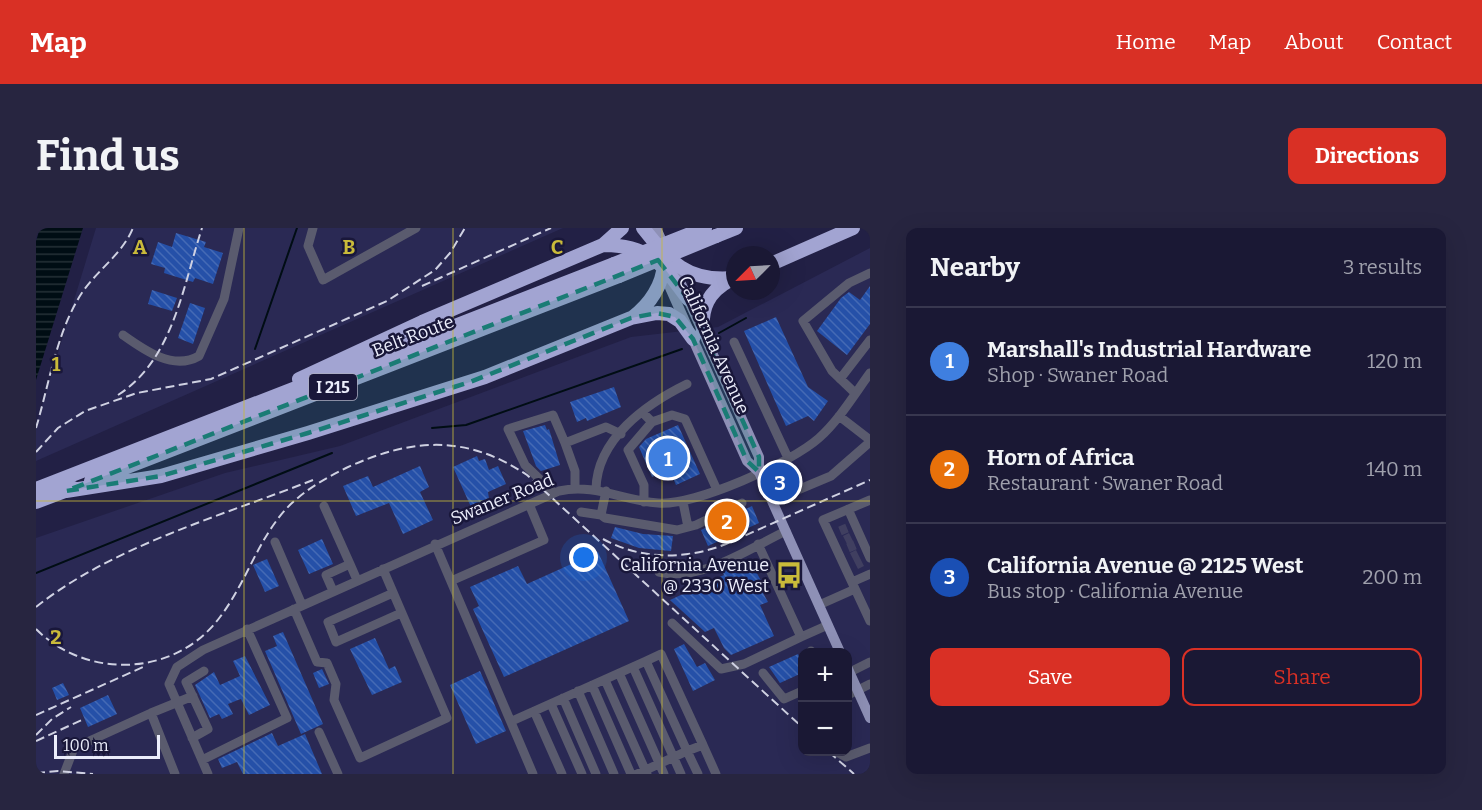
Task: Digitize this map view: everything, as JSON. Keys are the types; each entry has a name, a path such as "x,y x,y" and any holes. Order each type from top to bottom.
{"highway":[{"path":"234,413 357,351 603,244 622,228"},
{"path":"643,228 666,268 688,299"},
{"path":"631,318 652,297 683,228"},
{"name":"Belt Route","path":"38,495 66,491 711,232 735,228"},
{"path":"780,260 853,228"},
{"path":"658,232 666,268"},
{"path":"603,244 636,248 666,268 694,276 726,278"},
{"name":"Belt Route","path":"38,495 234,413 616,270"},
{"path":"66,491 161,476 318,430 494,374 631,318 657,313 669,314 698,336 707,300 719,286 726,282"}],"main road":[{"name":"California Avenue","path":"666,268 698,336 747,461 759,472 838,648"},
{"name":"California Avenue","path":"688,299 698,336"},
{"path":"852,692 870,718"}],"street":[{"path":"123,336 157,358 191,361 199,357 224,299 239,228"},
{"path":"313,228 308,246 323,279 416,228"},
{"path":"855,393 832,371 803,321 849,283 870,273"},
{"path":"840,379 870,340"},
{"path":"734,342 788,458"},
{"name":"Swaner Road","path":"176,705 170,690 170,678 182,663 214,644 554,493 575,489 601,490 644,502 683,502 759,472 788,458 819,438 839,416 870,373"},
{"path":"601,515 599,464 621,434 642,412 662,396 687,384"},
{"path":"642,412 652,422"},
{"path":"554,493 525,465 508,429 553,415 566,443 575,471 575,489"},
{"path":"644,502 644,485 628,450 652,422 672,415 685,419 717,490"},
{"path":"801,489 831,476 870,441 839,416"},
{"path":"566,443 606,427 621,434"},
{"path":"870,500 823,520 870,621"},
{"path":"683,502 688,527"},
{"path":"581,512 677,530 742,503"},
{"path":"451,581 544,540 529,504"},
{"path":"324,506 357,580"},
{"path":"848,509 856,546"},
{"path":"659,572 686,575 786,531"},
{"path":"830,536 856,546"},
{"path":"275,542 317,662 327,663 336,684 334,700 360,758 447,718 383,569"},
{"path":"435,544 533,774"},
{"path":"758,544 801,638"},
{"path":"840,557 856,546"},
{"path":"840,557 856,546"},
{"path":"333,591 326,575 350,564"},
{"path":"819,605 854,586 870,574"},
{"path":"393,593 327,622 336,642 401,613"},
{"path":"672,622 721,669 744,664 828,625"},
{"path":"202,760 287,718 247,629"},
{"path":"512,721 661,654 716,774"},
{"path":"646,661 698,774"},
{"path":"852,669 870,662"},
{"path":"633,667 681,774"},
{"path":"192,738 208,730 187,681 204,671"},
{"path":"619,673 664,774"},
{"path":"763,673 784,699 798,693"},
{"path":"605,680 643,773 703,745"},
{"path":"852,692 870,684"},
{"path":"592,685 631,774"},
{"path":"578,692 614,774"},
{"path":"64,774 74,748 193,696"},
{"path":"563,698 596,774"},
{"path":"551,704 582,774"},
{"path":"176,705 208,774"},
{"path":"534,711 562,774"},
{"path":"151,713 175,774"},
{"path":"319,732 338,774"},
{"path":"852,755 870,748"}],"highlighted area":[{"path":"658,260 688,299 759,457 759,472 747,461 693,339 675,317 657,313 631,318 470,382 308,433 161,476 66,491"}],"shaded area":[{"path":"40,228 83,228 36,380 36,241"},
{"path":"96,228 563,228 36,461 36,425"},
{"path":"870,248 870,774 36,774 36,538 225,473 340,446 631,337 718,327 770,300 780,300 780,295"}],"building":[{"path":"176,233 206,242 204,247 223,253 213,284 195,278 193,282 164,273 165,268 151,264 158,242 172,247"},
{"path":"870,286 870,324 847,355 817,331 841,298 849,292 860,300"},
{"path":"152,290 177,298 172,311 148,304"},
{"path":"190,303 205,308 193,344 178,338"},
{"path":"776,317 808,387 828,401 814,421 808,416 786,426 744,331"},
{"path":"614,387 621,407 587,421 586,418 577,422 570,402"},
{"path":"545,425 547,430 549,429 560,465 541,471 536,466 523,431"},
{"path":"678,425 700,474 676,485 672,476 667,478 664,472 652,477 639,447 646,439"},
{"path":"477,456 479,461 485,459 489,470 498,466 506,484 488,492 489,499 471,507 453,467"},
{"path":"420,466 429,487 420,492 433,520 403,534 389,503 356,516 343,486 368,476 373,487"},
{"path":"752,506 759,523 708,546 701,530"},
{"path":"615,527 643,534 673,536 671,551 639,548 611,538"},
{"path":"322,539 333,564 309,574 298,550"},
{"path":"598,552 629,621 504,677 473,609 479,606 470,587 518,566 527,584"},
{"path":"267,559 279,586 265,592 253,565"},
{"path":"749,559 764,586 763,593 768,602 760,605 774,636 731,655 724,648 714,628 705,632 670,600 724,575 722,571"},
{"path":"283,632 323,724 301,734 265,651 277,646 273,636"},
{"path":"375,638 389,669 395,666 402,682 372,695 350,649"},
{"path":"684,644 697,667 705,663 715,680 693,691 674,649"},
{"path":"798,654 798,675 780,683 769,667"},
{"path":"245,656 270,705 249,715 241,699 228,704 233,714 222,719 219,714 210,718 195,685 214,672 220,685 240,676 233,661"},
{"path":"322,669 329,684 319,688 313,673"},
{"path":"480,671 506,731 476,744 450,685"},
{"path":"63,683 69,695 57,700 52,688"},
{"path":"108,695 117,714 88,727 80,708"},
{"path":"272,733 278,746 305,734 322,774 243,774 237,762 222,768 218,759"}],"waterway":[{"path":"255,349 297,228"},
{"path":"719,333 746,318"},
{"path":"432,428 466,425 682,349"},
{"path":"36,573 332,453"}],"tunnel":[{"path":"840,531 847,528"},
{"path":"845,540 851,537"},
{"path":"848,548 855,545"},
{"path":"852,557 858,554"},
{"path":"856,565 862,562"}],"railway":[{"path":"36,428 58,346 70,315 83,291 121,248 133,228"},
{"path":"118,395 137,380 152,362 164,342 182,297 202,228"},
{"path":"36,452 58,428 85,411 137,393 211,379 387,301 435,270 450,253 465,228"},
{"path":"422,286 551,228"},
{"path":"36,629 57,646 80,657 105,663 131,665 156,661 180,651 202,637 220,617 276,521 307,491 346,468 393,451 416,446 460,447 482,452 527,475 798,723"},
{"path":"36,607 99,566 133,550 169,534 313,480"},
{"path":"603,539 618,546 648,554 695,553 726,544 870,480"},
{"path":"36,715 143,667"},
{"path":"36,735 52,719 71,707"},
{"path":"36,741 84,719"},
{"path":"834,756 854,774"},
{"path":"36,773 58,771 93,774"}],"place":[{"name":"Marshall's Industrial Hardware","path":"668,458"},
{"name":"California Avenue @ 2125 West","path":"780,482"},
{"name":"Horn of Africa","path":"727,521"},
{"name":"California Avenue @ 2330 West","path":"789,575"}]}
